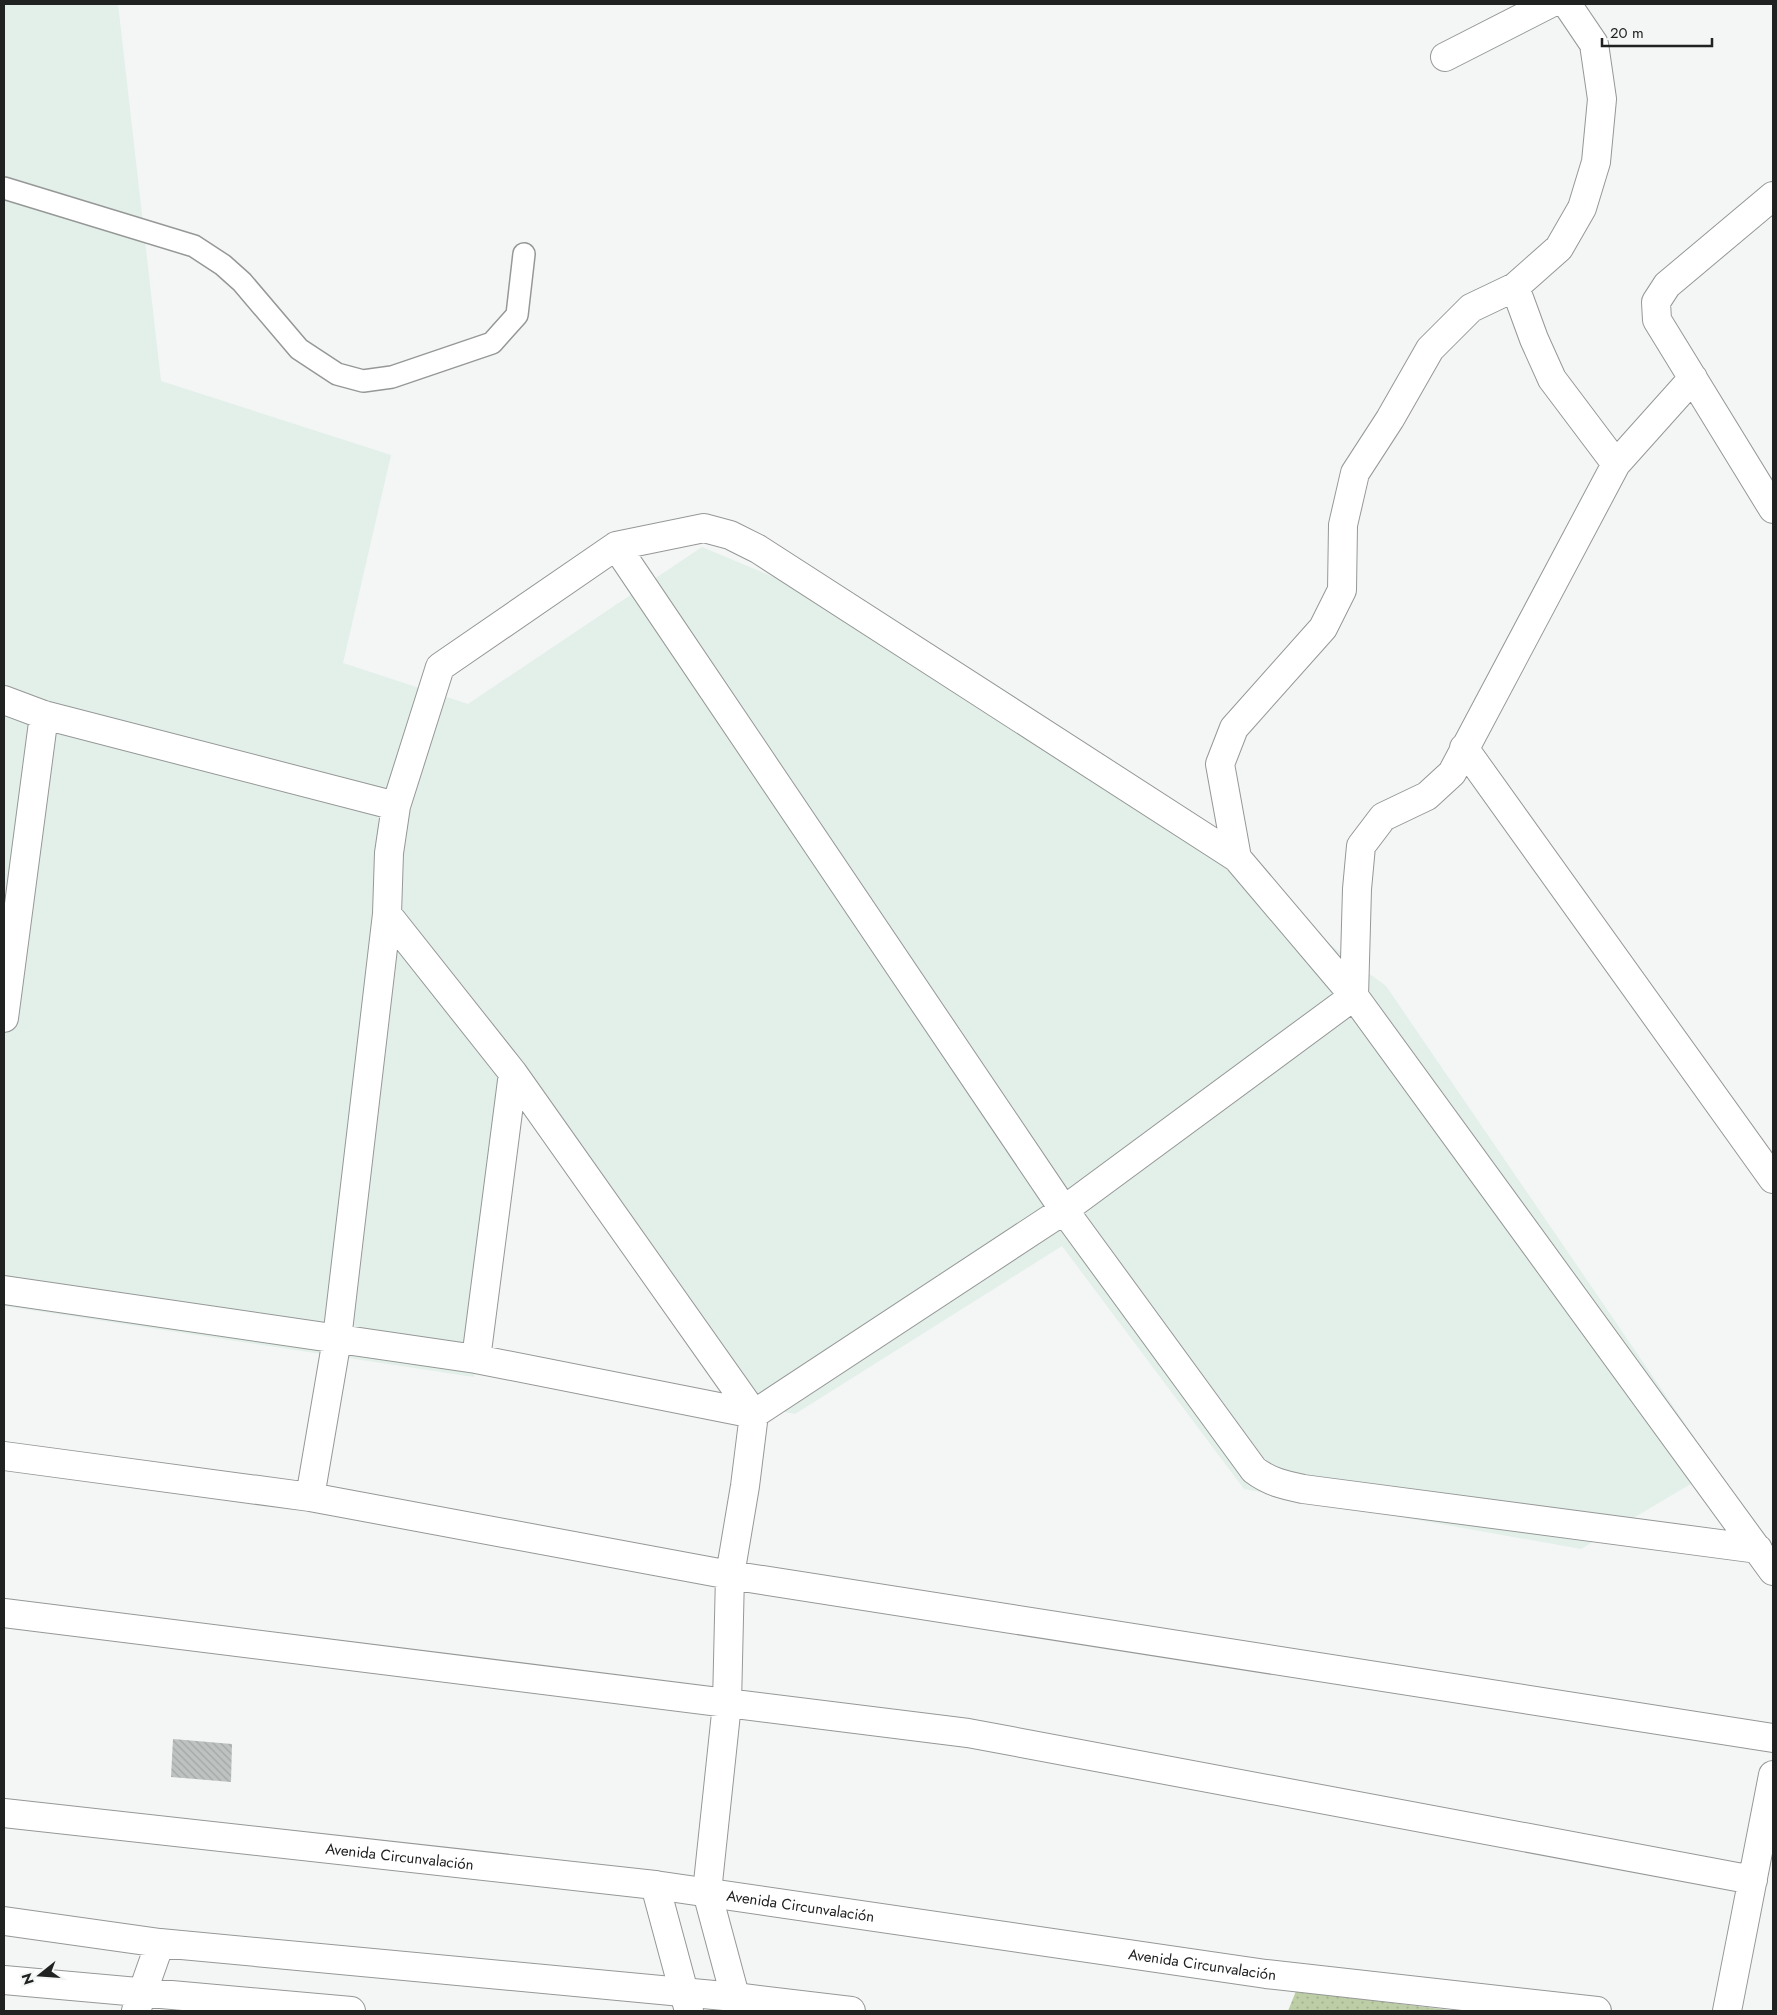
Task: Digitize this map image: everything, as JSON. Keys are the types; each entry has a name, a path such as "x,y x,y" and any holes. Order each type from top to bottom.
{"main road":[{"path":"1445,57 1549,4"},
{"path":"1237,858 1220,764 1234,728 1323,628 1342,590 1344,524 1355,473 1390,419 1430,349 1471,308 1515,287 1559,248 1582,208 1596,162 1602,99 1594,44 1567,4"},
{"path":"1773,196 1667,285 1656,302 1657,320 1773,509"},
{"path":"1515,287 1534,339 1552,379 1616,464"},
{"path":"1354,996 1357,890 1361,846 1383,817 1427,796 1452,773 1616,464 1693,378"},
{"path":"310,1497 337,1338 387,914 389,853 396,806 440,667 616,546 704,528 730,535 758,549 1237,858 1354,996 1766,1560"},
{"path":"616,546 1064,1210 1254,1470 1268,1480 1303,1489 1766,1560"},
{"path":"4,700 44,715 396,806"},
{"path":"4,1018 44,715"},
{"path":"1464,748 1773,1179"},
{"path":"387,914 513,1073 754,1414 745,1486 730,1574 727,1704 707,1892 737,2004"},
{"path":"4,1290 476,1359 754,1414 1064,1210 1354,996"},
{"path":"476,1359 513,1073"},
{"path":"4,1456 310,1497 730,1574 1773,1738"},
{"path":"4,1613 968,1733 1753,1880"},
{"path":"1727,2011 1773,1775"},
{"name":"Avenida Circunvalación","path":"4,1813 655,1885 1266,1974 1597,2011"},
{"path":"655,1885 686,2002"},
{"path":"4,1921 160,1943 686,2002 851,2011"},
{"path":"143,2005 160,1943"},
{"path":"4,1980 143,2005 351,2011"}],"lane":[{"path":"4,188 194,246 223,265 242,282 299,349 337,374 363,382 392,377 492,343 517,315 524,254"}],"shaded area":[{"path":"4,4 118,4 161,381 391,455 343,663 468,704 702,547 909,634 1386,986 1716,1469 1581,1549 1244,1489 1062,1246 795,1414 763,1408 527,1089 474,1377 4,1306"}],"green space":[{"path":"1296,1991 1457,2011 1288,2011"}],"building":[{"path":"173,1739 232,1744 231,1782 171,1777"}]}
